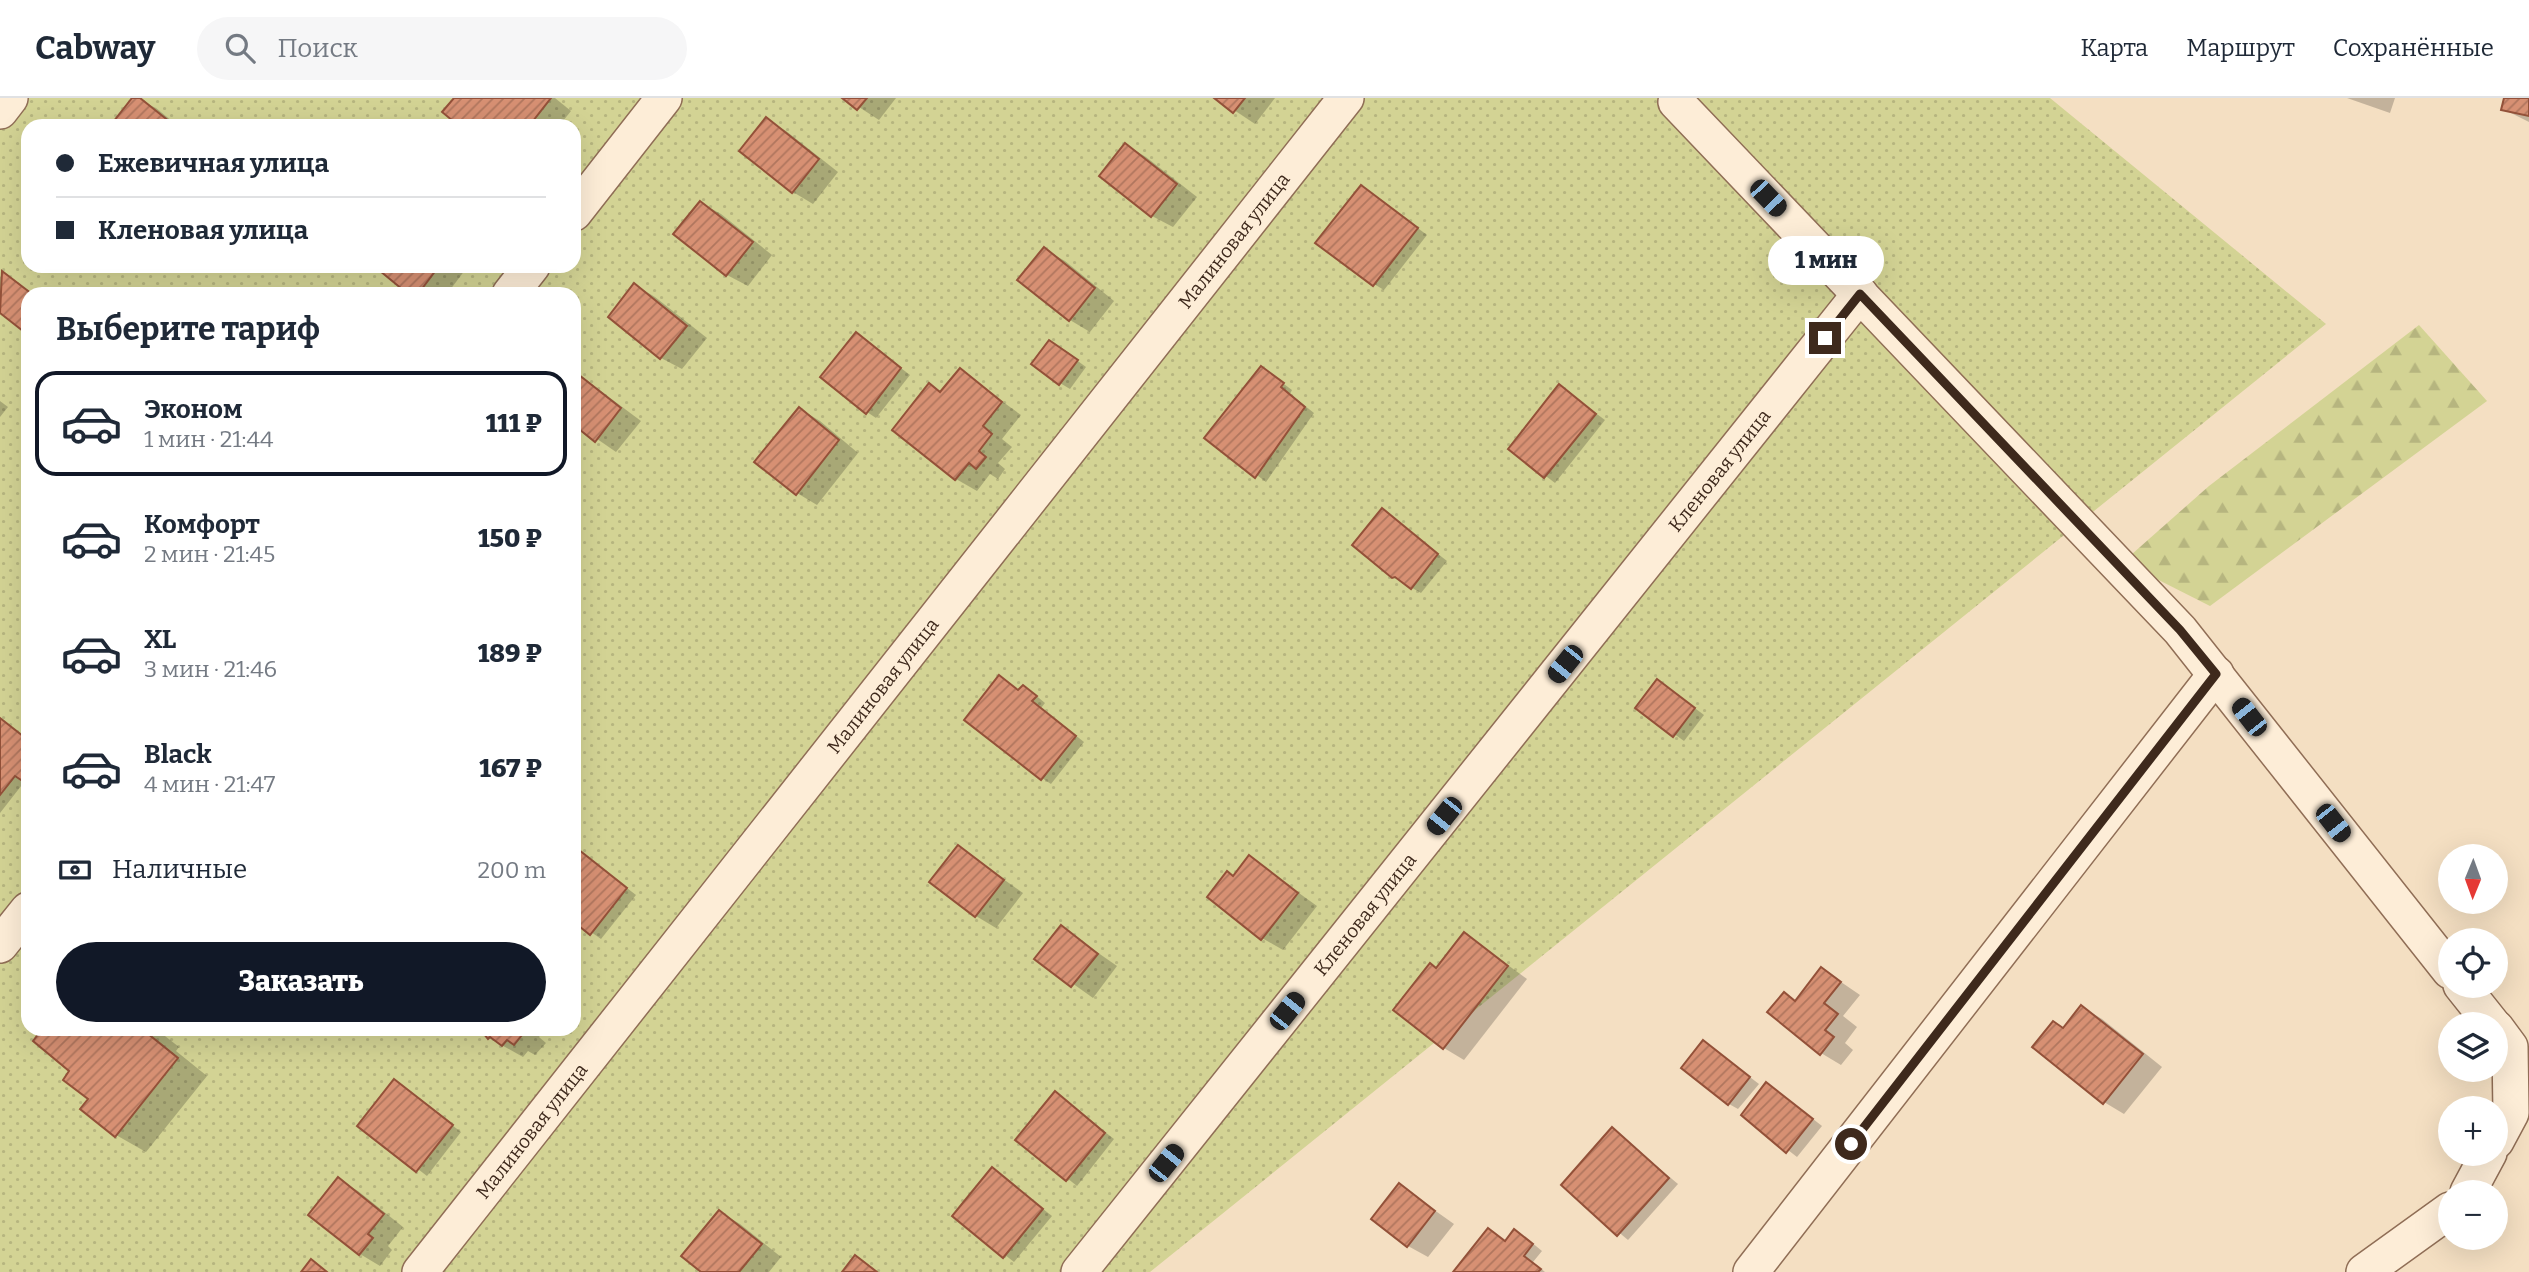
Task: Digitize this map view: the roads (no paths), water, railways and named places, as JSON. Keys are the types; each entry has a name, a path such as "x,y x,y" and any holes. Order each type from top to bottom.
{"street":[{"path":"0,111 10,98"},
{"path":"581,204 664,98"},
{"name":"Малиновая улица","path":"420,1272 1346,98"},
{"path":"1674,99 2180,630 2438,956"},
{"path":"516,287 526,273"},
{"name":"Кленовая улица","path":"1079,1272 1860,294"},
{"path":"1751,1272 2216,674"},
{"path":"0,945 21,918"},
{"path":"2471,998 2482,1012"},
{"path":"2508,1043 2511,1113 2508,1119"},
{"path":"2364,1272 2438,1219"}]}
